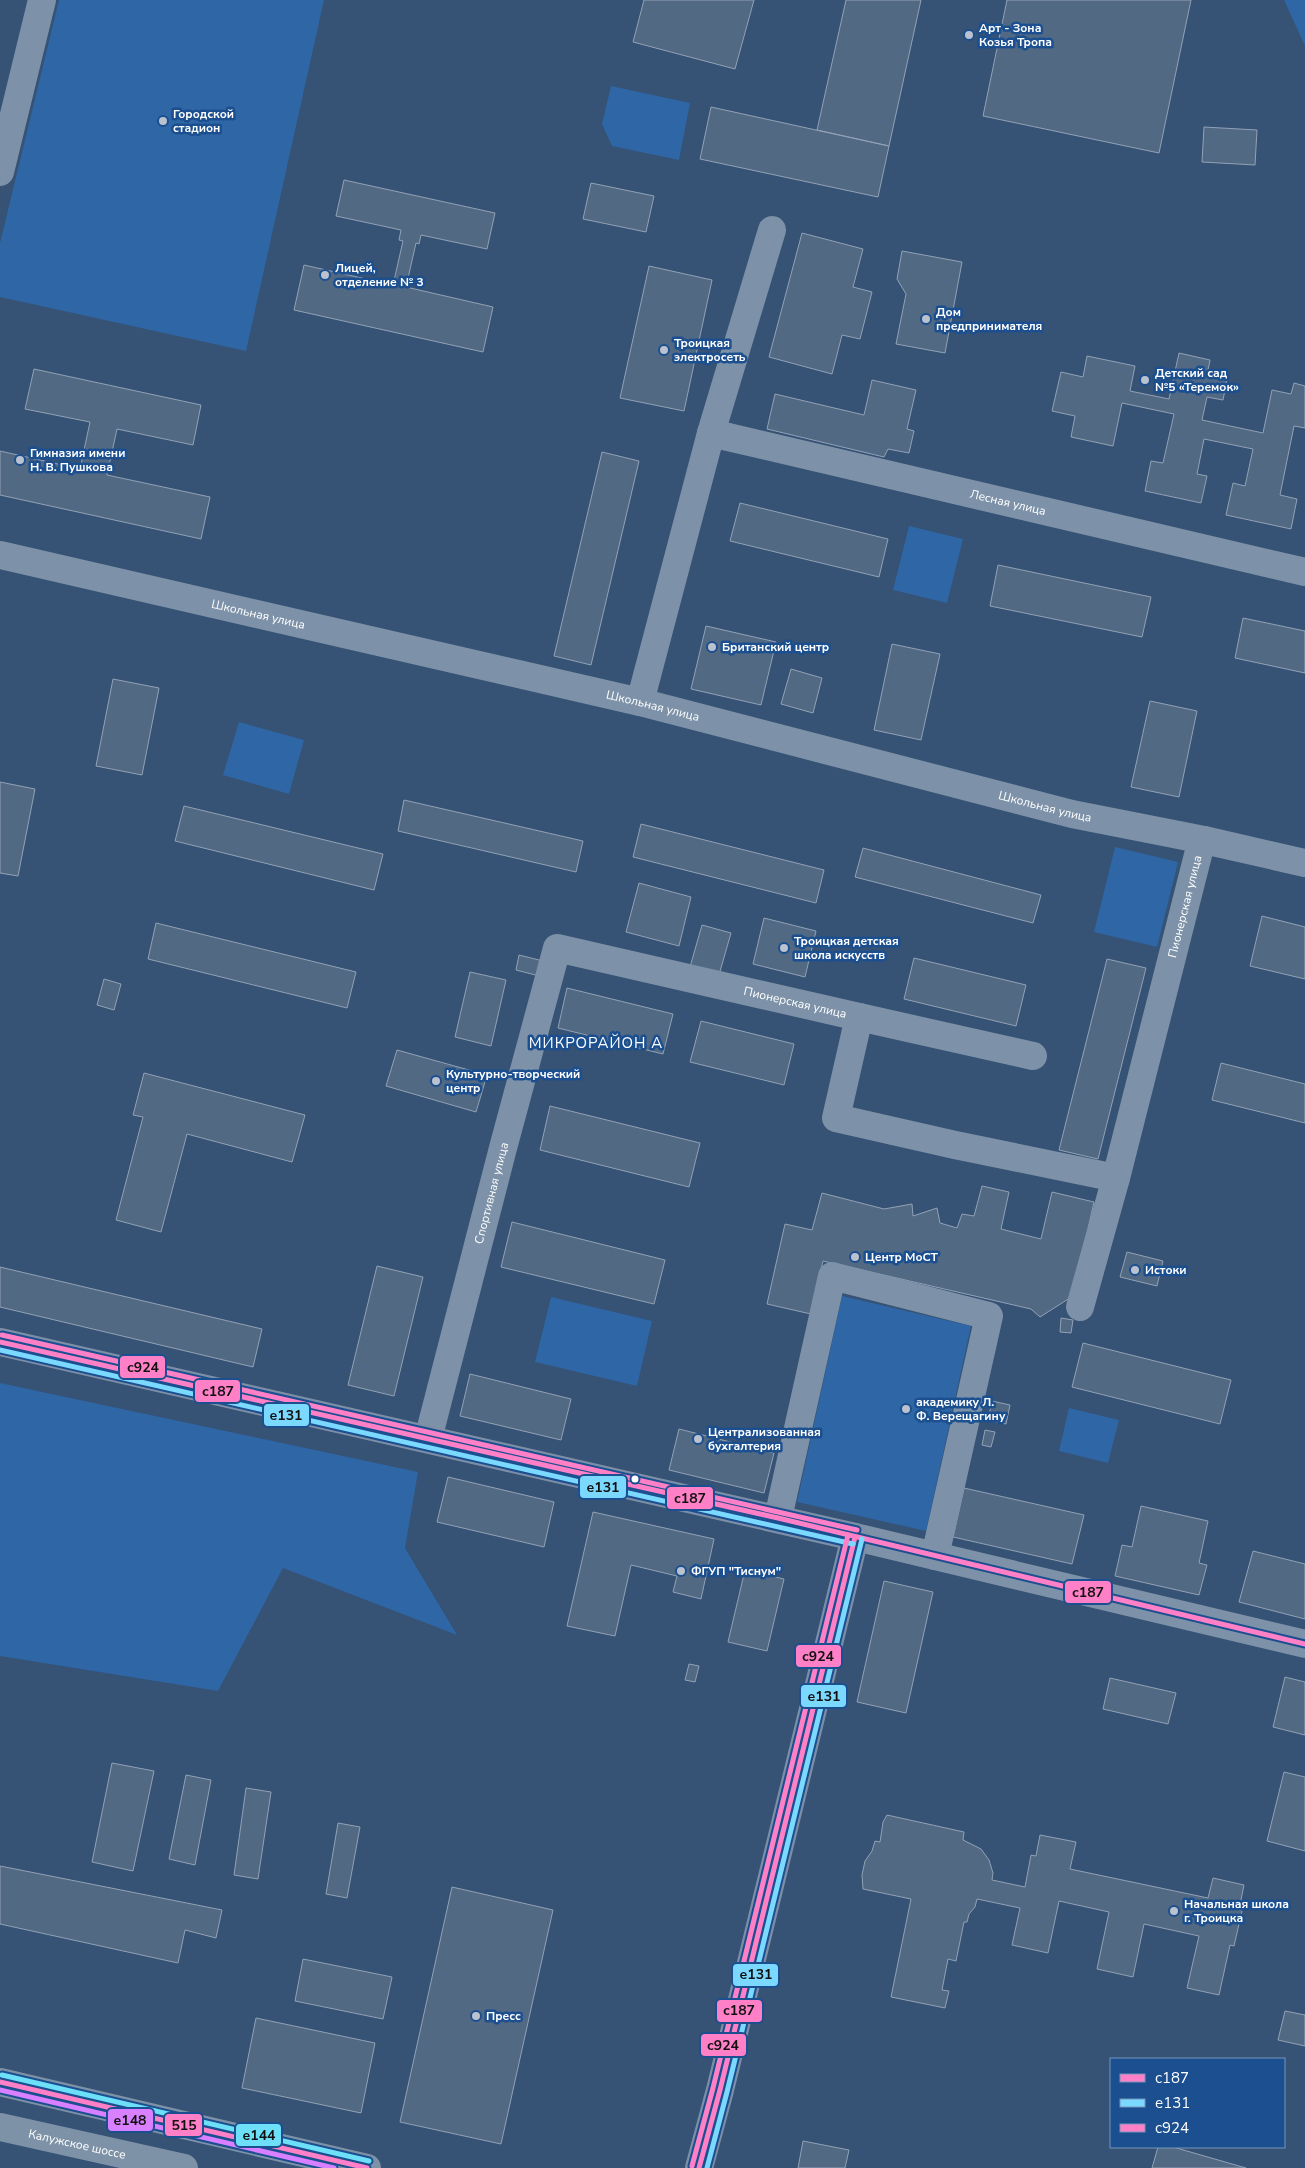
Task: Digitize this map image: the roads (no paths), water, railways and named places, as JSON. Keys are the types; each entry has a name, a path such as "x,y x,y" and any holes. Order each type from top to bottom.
{"highway":[{"path":"0,2082 367,2168"},
{"name":"Калужское шоссе","path":"0,2127 184,2168"}],"main road":[{"path":"0,1342 855,1537 725,2071 699,2168"}],"street":[{"path":"0,172 42,0"},
{"path":"640,702 711,433 772,230"},
{"name":"Лесная улица","path":"711,433 1305,572"},
{"name":"Школьная улица","path":"0,555 640,702 1072,814 1204,840 1305,863"},
{"name":"Пионерская улица","path":"1080,1308 1116,1178 1199,851 1204,840"},
{"name":"Пионерская улица","path":"557,948 859,1017 836,1118 955,1146 1116,1178"},
{"name":"Спортивная улица","path":"428,1439 557,948"},
{"path":"859,1017 1033,1056"},
{"path":"778,1518 832,1276 989,1316 935,1556"},
{"path":"855,1537 1305,1644"}],"place":[{"name":"Арт - Зона Козья Тропа","path":"969,35"},
{"name":"Городской стадион","path":"163,121"},
{"name":"Лицей, отделение № 3","path":"325,275"},
{"name":"Дом предпринимателя","path":"926,319"},
{"name":"Троицкая электросеть","path":"664,350"},
{"name":"Детский сад №5 «Теремок»","path":"1145,380"},
{"name":"Гимназия имени Н. В. Пушкова","path":"20,460"},
{"name":"Британский центр","path":"712,647"},
{"name":"Троицкая детская школа искусств","path":"784,948"},
{"name":"Культурно-творческий центр","path":"436,1081"},
{"name":"Центр МоСТ","path":"855,1257"},
{"name":"Истоки","path":"1135,1270"},
{"name":"академику Л. Ф. Верещагину","path":"906,1409"},
{"name":"Централизованная бухгалтерия","path":"698,1439"},
{"name":"ФГУП \"Тиснум\"","path":"681,1571"},
{"name":"Начальная школа г. Троицка","path":"1174,1911"},
{"name":"Пресс","path":"476,2016"}],"district":[{"name":"МИКРОРАЙОН А","path":"596,1043"}]}
